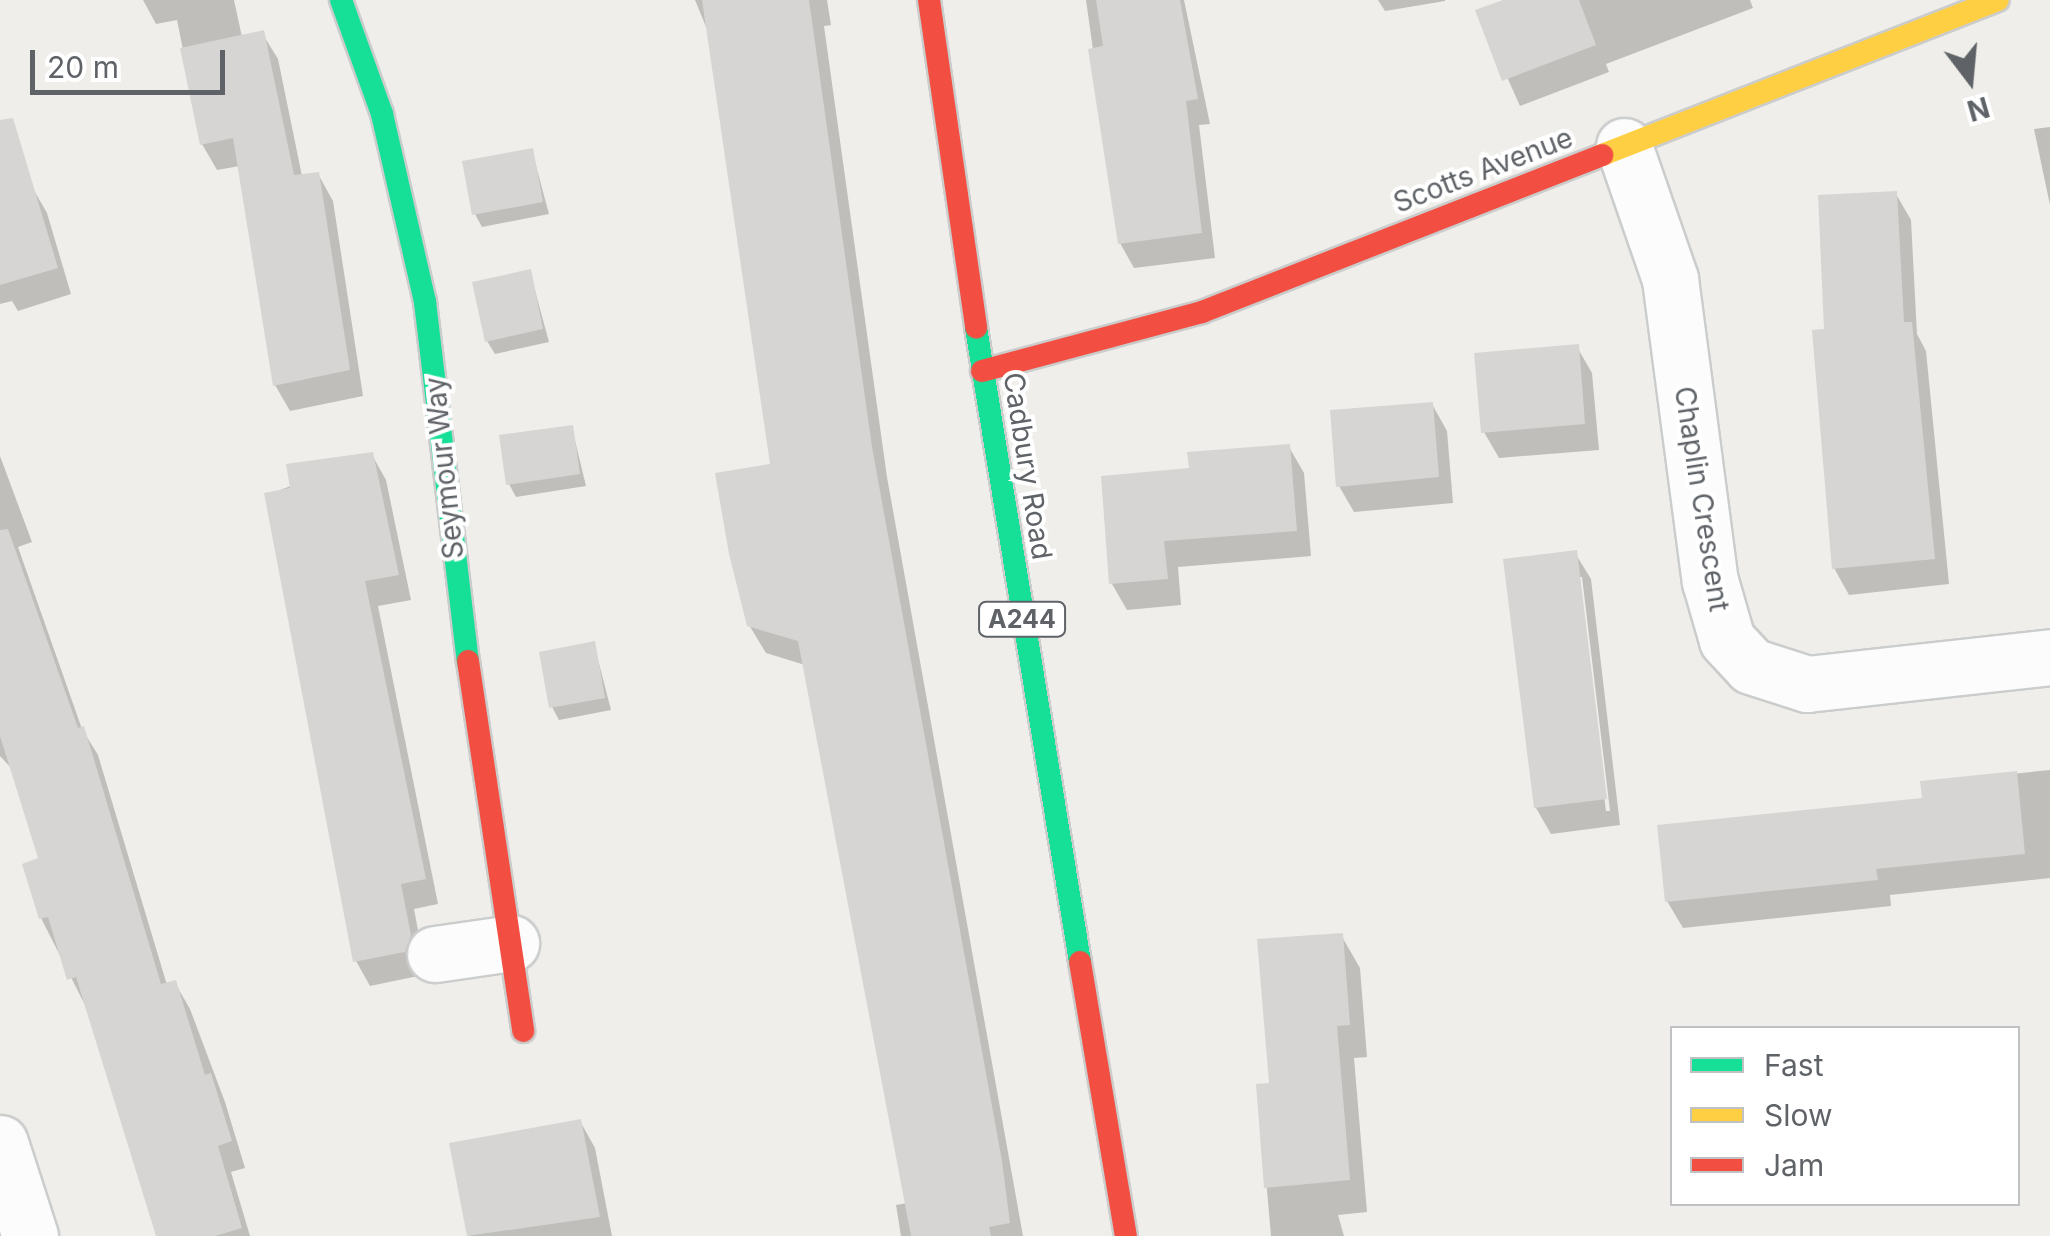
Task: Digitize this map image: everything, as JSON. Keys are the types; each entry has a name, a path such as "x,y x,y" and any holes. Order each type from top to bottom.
{"street":[{"name":"Seymour Way","path":"341,0 382,114 425,302 456,590 523,1031"},
{"name":"Cadbury Road","path":"929,0 982,371 1126,1236"},
{"name":"Scotts Avenue","path":"982,371 1202,312 1998,0"},
{"name":"Chaplin Crescent","path":"1624,146 1670,279 1710,581 1726,640 1751,666 1807,684 2050,657"},
{"path":"435,954 511,944"},
{"path":"0,1143 30,1236"}],"building":[{"path":"702,0 809,0 872,447 1002,1161 1010,1223 989,1227 991,1236 911,1236 798,641 747,626 729,554 715,473 770,464"},
{"path":"1096,0 1180,0 1198,99 1186,101 1202,233 1118,244 1088,49 1103,46"},
{"path":"1503,0 1579,0 1596,45 1502,81 1475,10"},
{"path":"264,30 294,175 319,172 350,370 273,386 233,138 200,145 180,48"},
{"path":"13,118 58,268 0,285 0,120"},
{"path":"533,148 543,202 472,215 462,161"},
{"path":"1897,191 1904,322 1912,322 1935,559 1832,569 1812,330 1824,329 1818,195"},
{"path":"531,269 543,329 485,342 472,282"},
{"path":"1579,344 1585,424 1481,433 1474,353"},
{"path":"1433,402 1439,477 1336,487 1330,410"},
{"path":"573,425 580,474 506,485 499,435"},
{"path":"1290,444 1297,531 1164,541 1168,579 1109,584 1101,476 1189,468 1187,452"},
{"path":"373,452 399,575 365,581 426,879 401,884 411,935 405,952 353,962 264,493 290,488 286,464"},
{"path":"8,529 78,728 84,726 161,984 176,980 205,1075 211,1073 232,1141 218,1146 242,1228 215,1236 156,1236 76,977 67,980 48,917 39,919 22,864 38,858 0,736 0,530"},
{"path":"1577,550 1607,799 1534,808 1503,559"},
{"path":"595,641 605,698 549,708 539,652"},
{"path":"2017,771 2025,854 1876,869 1878,880 1665,902 1657,825 1922,798 1920,781"},
{"path":"1343,933 1350,1025 1337,1026 1350,1180 1264,1188 1256,1084 1269,1083 1257,939"},
{"path":"581,1119 600,1217 467,1236 449,1143"}],"traffic: fast":[{"path":"341,0 382,114 425,302 468,661"},
{"path":"976,328 1080,962"}],"traffic: slow":[{"path":"1602,155 1998,0"}],"traffic: jam":[{"path":"929,0 976,328"},
{"path":"982,371 1202,312 1602,155"},
{"path":"468,661 523,1031"},
{"path":"1080,962 1126,1236"}]}
